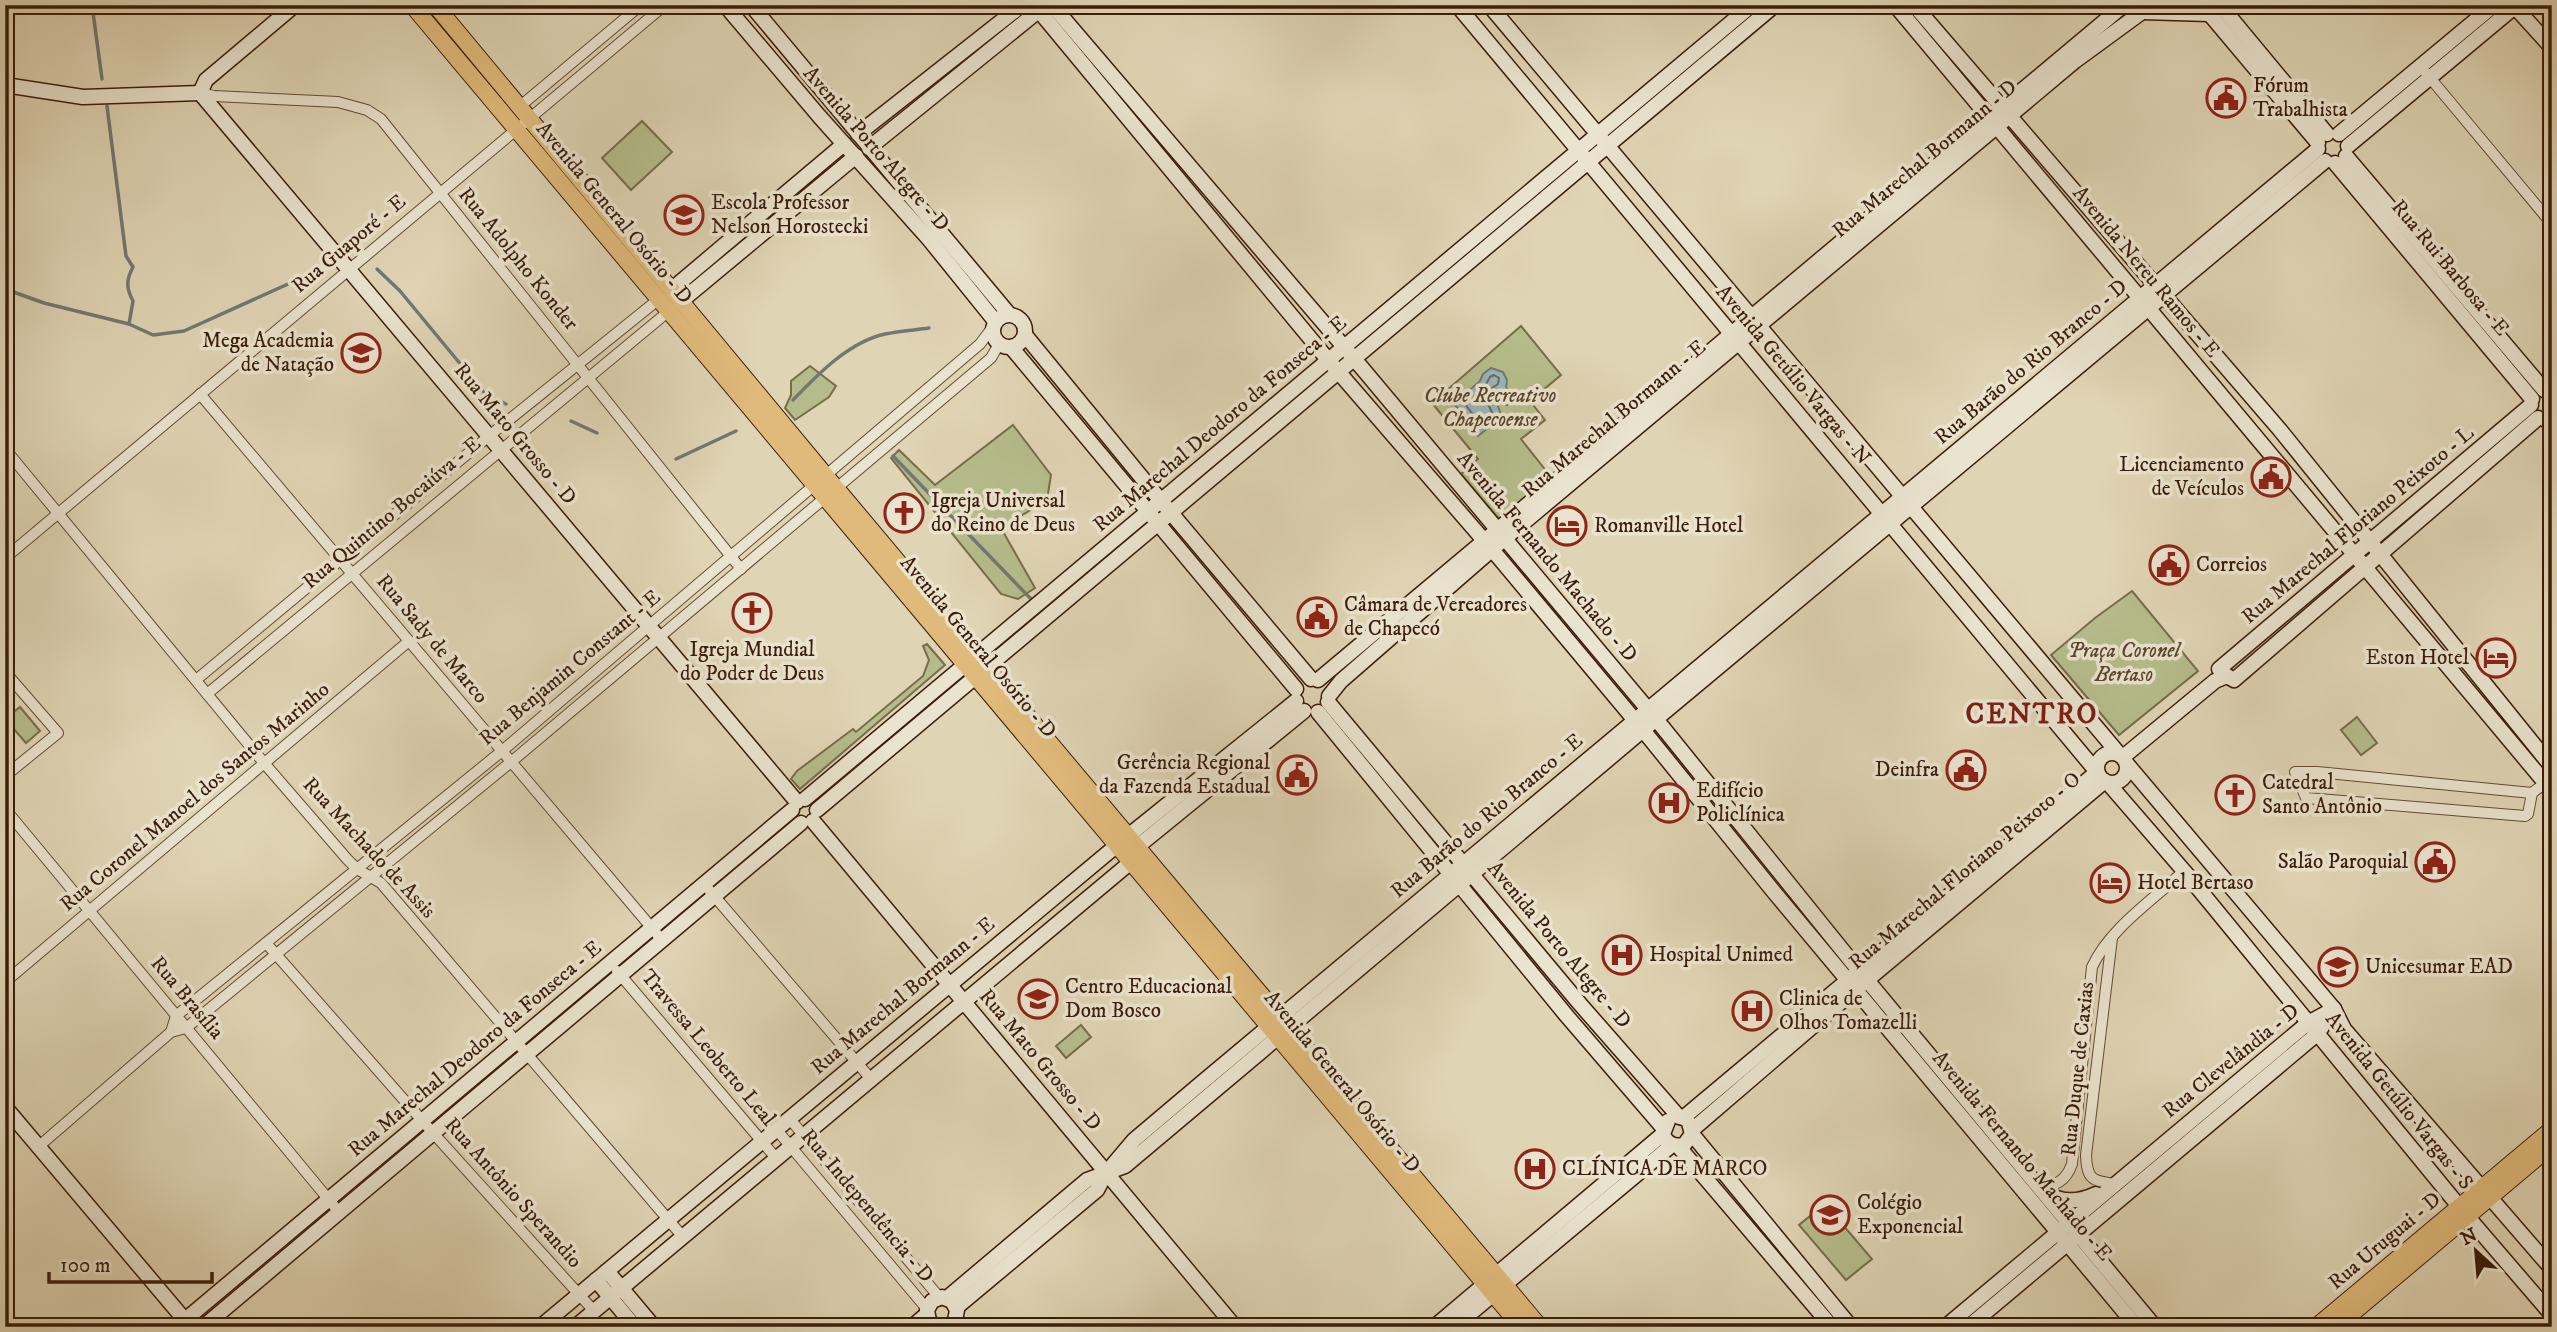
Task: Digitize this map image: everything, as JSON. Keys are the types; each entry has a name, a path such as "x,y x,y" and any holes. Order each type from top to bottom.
{"main road":[{"name":"Avenida General Osório - D","path":"412,5 517,118 1494,1284"},
{"name":"Avenida General Osório - D","path":"435,5 517,118"},
{"path":"2486,1192 2552,1129"},
{"path":"2463,1211 2552,1145"},
{"name":"Rua Uruguai - D","path":"2316,1327 2463,1211"},
{"name":"Rua Uruguai - D","path":"2336,1327 2463,1211"},
{"path":"1494,1284 1521,1327"},
{"path":"1494,1284 1540,1327"}],"street":[{"path":"5,85 83,97 200,93 206,80 295,5"},
{"name":"Rua Guaporé - E","path":"5,558 440,192 641,5"},
{"name":"Rua Guaporé - E","path":"517,118 664,5"},
{"name":"Avenida Porto Alegre - D","path":"725,5 998,321"},
{"name":"Avenida Porto Alegre - D","path":"751,5 869,148 998,321"},
{"path":"858,134 1022,5"},
{"name":"Avenida Getúlio Vargas - N","path":"1457,5 2102,777"},
{"name":"Avenida Getúlio Vargas - N","path":"1489,5 2123,758"},
{"path":"1601,141 1752,5"},
{"path":"1601,141 1775,5"},
{"name":"Avenida Nereu Ramos - E","path":"1895,5 2548,787"},
{"name":"Avenida Nereu Ramos - E","path":"1914,5 2280,430 2552,767"},
{"name":"Rua Marechal Bormann - D","path":"2006,112 2124,5"},
{"path":"2425,73 2494,5"},
{"path":"2163,291 2332,148 2425,73 2516,6 2552,48"},
{"path":"869,148 1041,8"},
{"name":"Avenida Fernando Machado - D","path":"1041,8 1349,353 1652,714 1858,980"},
{"name":"Avenida Fernando Machado - D","path":"1041,8 1334,366 1858,980"},
{"path":"2139,9 2210,8"},
{"name":"Rua Rui Barbosa - E","path":"2210,8 2332,148 2545,405"},
{"name":"Rua Marechal Bormann - D","path":"1735,338 1993,122 2139,9"},
{"path":"2425,73 2552,224"},
{"name":"Rua Adolpho Konder","path":"200,93 338,102 367,110 381,119 741,569"},
{"name":"Rua Mato Grosso - D","path":"200,93 798,804"},
{"name":"Rua Marechal Deodoro da Fonseca - E","path":"187,1324 328,1199 798,804 879,738 976,666 1157,524 1166,507 1601,141"},
{"name":"Rua Quintino Bocaiúva - E","path":"207,694 589,377 735,235 844,144"},
{"name":"Rua Barão do Rio Branco - D","path":"1886,519 2144,303 2163,291 2187,258 2332,148"},
{"name":"Rua Quintino Bocaiúva - E","path":"196,680 578,364 746,248 856,156"},
{"path":"735,235 746,248"},
{"path":"1020,319 1025,327 1025,335 1021,341 1005,345 992,334 998,321 1020,319"},
{"name":"Rua Benjamin Constant - E","path":"38,1147 172,1032 186,1028 511,762 741,569 825,487 980,344 998,321"},
{"path":"1025,335 1166,507 1315,679 1324,684 1312,702"},
{"name":"Rua Marechal Bormann - E","path":"1312,702 1305,680 1315,679 1462,566 1735,338"},
{"name":"Avenida Porto Alegre - D","path":"1005,345 1312,702 1467,869 1588,1014 1686,1125 1851,1327"},
{"name":"Rua Benjamin Constant - E","path":"176,1016 502,751 732,557 1005,345"},
{"name":"Rua Sady de Marco","path":"200,394 662,940"},
{"name":"Rua Marechal Floriano Peixoto - L","path":"2545,405 2379,555 2234,680 2220,669 2369,542 2545,405"},
{"name":"Rua Machado de Assis","path":"5,449 264,763 357,869 381,883 682,1237"},
{"name":"Rua Marechal Deodoro da Fonseca - E","path":"203,1327 810,818 1147,512 1166,507"},
{"name":"Rua Barão do Rio Branco - E","path":"927,1311 932,1301 952,1312 1022,1243 1097,1190 1106,1173 1125,1166 1183,1108 1886,519"},
{"name":"Rua Marechal Bormann - E","path":"540,1327 1036,913 1128,847 1170,811 1341,681 1462,566"},
{"path":"271,618 282,632"},
{"name":"Rua Coronel Manoel dos Santos Marinho","path":"5,982 409,641"},
{"path":"5,672 58,733 5,776"},
{"name":"Rua Marechal Floriano Peixoto - L","path":"2123,758 2207,688 2227,676"},
{"name":"Avenida Porto Alegre - D","path":"1312,702 1669,1138 1832,1327"},
{"path":"879,738 888,750"},
{"path":"2109,752 2123,758 2127,772 2123,779 2116,783 2102,777 2100,757 2109,752"},
{"name":"Avenida Getúlio Vargas - S","path":"2123,758 2334,1009 2344,1029 2552,1269"},
{"path":"2532,793 2528,814 2525,816 2306,798 2295,772 2532,793 2548,787"},
{"name":"Avenida Getúlio Vargas - S","path":"2102,777 2185,871 2463,1211 2552,1315"},
{"name":"Rua Marechal Floriano Peixoto - O","path":"1686,1125 2102,777"},
{"path":"458,787 467,798"},
{"path":"813,802 810,818 794,818 798,804 813,802"},
{"name":"Rua Brasília","path":"5,809 339,1212"},
{"name":"Rua Mato Grosso - D","path":"810,818 1234,1327"},
{"name":"Rua Marechal Bormann - E","path":"578,1326 1050,929 1128,847"},
{"name":"Rua Duque de Caxias","path":"2039,1187 2054,1186 2064,1179 2074,1154 2092,967 2100,950 2112,937 2185,871"},
{"path":"704,884 871,1079"},
{"path":"1036,913 1050,929"},
{"name":"Rua Duque de Caxias","path":"2112,937 2086,1155 2090,1177 2097,1182 2116,1184"},
{"name":"Rua Antônio Sperandio","path":"266,943 433,1135 594,1311"},
{"name":"Travessa Leoberto Leal","path":"610,963 776,1158"},
{"name":"Avenida Fernando Machado - E","path":"1858,980 2039,1187 2068,1233"},
{"name":"Avenida Fernando Machado - E","path":"1858,980 2144,1324"},
{"name":"Rua Clevelândia - D","path":"1945,1327 2068,1233 2334,1009"},
{"path":"1575,1025 1588,1014"},
{"path":"172,1032 176,1016"},
{"name":"Rua Clevelândia - D","path":"1968,1327 2116,1184 2313,1028"},
{"path":"5,1107 187,1324"},
{"name":"Rua Independência - D","path":"789,1118 952,1312"},
{"path":"1434,1327 1494,1284 1669,1138 1689,1140 1686,1125 1669,1120 1669,1138"},
{"name":"Rua Independência - D","path":"776,1129 927,1311"},
{"path":"2074,1154 2086,1155"},
{"path":"2039,1187 2059,1199 2080,1201 2116,1184"},
{"path":"859,1228 872,1217"},
{"path":"602,1275 616,1292 654,1327"},
{"path":"1454,1327 1494,1284"},
{"path":"616,1292 635,1327"},
{"path":"912,1327 927,1311"},
{"path":"927,1311 929,1321 937,1327"}],"green space":[{"path":"642,121 672,152 631,190 602,158"},
{"name":"Clube Recreativo Chapecoense","path":"1521,326 1561,375 1530,401 1545,420 1521,439 1551,477 1499,519 1461,474 1478,459 1432,403"},
{"path":"810,366 836,386 829,397 795,420 785,408 791,395 791,381"},
{"path":"1013,425 1051,475 1047,500 1001,528 1035,588 1018,599 1001,594 891,458 899,450 935,485"},
{"name":"Praça Coronel Bertaso","path":"2132,591 2198,671 2119,735 2051,655"},
{"path":"927,644 945,665 800,789 791,779 797,771 853,729 856,732 923,676 929,660 923,646"},
{"path":"20,707 40,731 26,743 5,719"},
{"path":"2357,717 2377,743 2361,755 2341,730"},
{"path":"1081,1025 1091,1037 1066,1058 1056,1046"},
{"path":"1825,1204 1872,1259 1846,1280 1799,1225"}],"water":[{"path":"1491,368 1503,372 1507,380 1506,388 1514,394 1507,405 1501,403 1502,395 1494,396 1502,417 1478,436 1472,431 1471,423 1454,404"}],"waterway":[{"path":"92,5 102,79"},
{"path":"107,106 126,256 133,267 128,284 133,301 129,324"},
{"path":"377,269 400,291 486,395 506,404"},
{"path":"5,289 44,303 129,324 153,335 184,331 319,270"},
{"path":"793,400 824,370 859,344 885,334 929,328"},
{"path":"571,421 597,433"},
{"path":"676,459 736,431"},
{"path":"893,456 1032,600"}],"place":[{"name":"Fórum Trabalhista","path":"2226,98"},
{"name":"Escola Professor Nelson Horostecki","path":"684,215"},
{"name":"Mega Academia de Natação","path":"361,353"},
{"name":"Licenciamento de Veículos","path":"2271,477"},
{"name":"Igreja Universal do Reino de Deus","path":"904,513"},
{"name":"Romanville Hotel","path":"1567,526"},
{"name":"Correios","path":"2169,565"},
{"name":"Igreja Mundial do Poder de Deus","path":"752,613"},
{"name":"Câmara de Vereadores de Chapecó","path":"1317,617"},
{"name":"Eston Hotel","path":"2496,658"},
{"name":"Deinfra","path":"1966,770"},
{"name":"Gerência Regional da Fazenda Estadual","path":"1297,775"},
{"name":"Catedral Santo Antônio","path":"2235,795"},
{"name":"Edifício Policlínica","path":"1669,803"},
{"name":"Salão Paroquial","path":"2435,862"},
{"name":"Hotel Bertaso","path":"2110,883"},
{"name":"Hospital Unimed","path":"1622,955"},
{"name":"Unicesumar EAD","path":"2338,967"},
{"name":"Centro Educacional Dom Bosco","path":"1038,999"},
{"name":"Clinica de Olhos Tomazelli","path":"1752,1011"},
{"name":"CLÍNICA DE MARCO","path":"1535,1169"},
{"name":"Colégio Exponencial","path":"1830,1215"}],"district":[{"name":"CENTRO","path":"2032,714"}]}
